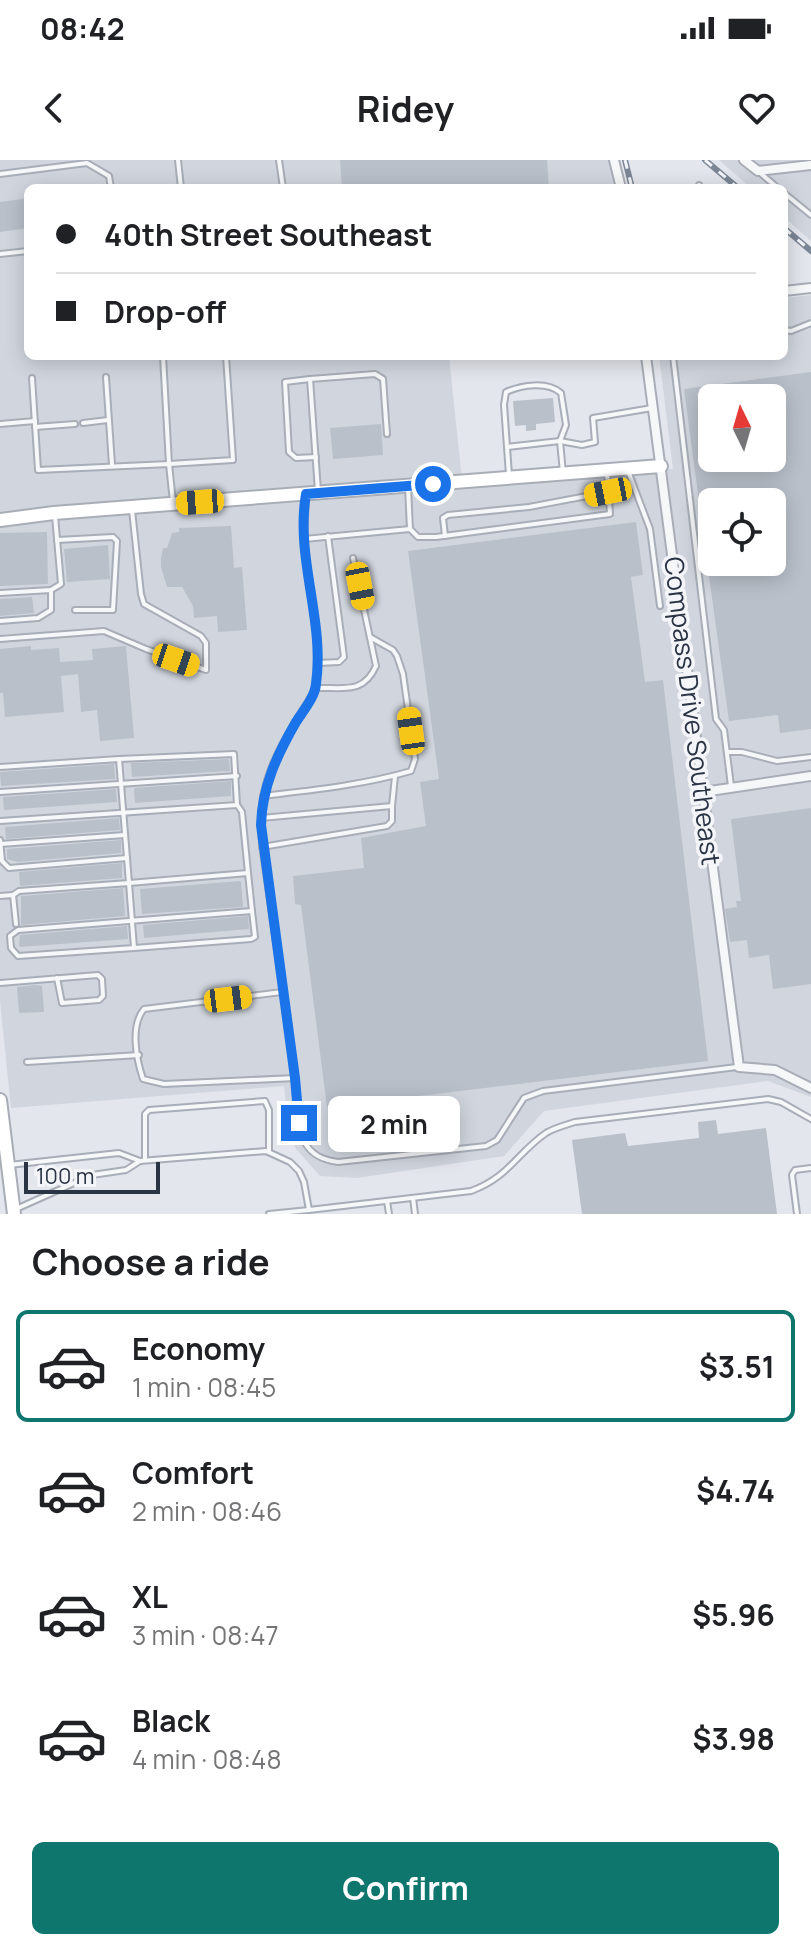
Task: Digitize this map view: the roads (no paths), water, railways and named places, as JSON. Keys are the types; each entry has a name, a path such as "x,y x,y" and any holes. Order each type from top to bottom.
{"street":[{"path":"614,160 620,184"},
{"path":"744,160 758,171 811,165"},
{"path":"788,291 811,288"},
{"name":"Compass Drive Southeast","path":"647,360 739,1067"},
{"path":"0,520 54,513 661,466"},
{"path":"703,792 811,776"},
{"path":"739,1067 775,1070 811,1088"},
{"path":"0,1100 14,1212"}],"lane":[{"path":"178,160 181,184"},
{"path":"279,160 282,184"},
{"path":"0,174 88,162 109,176 110,184"},
{"path":"758,171 773,184"},
{"path":"788,196 811,215"},
{"path":"0,254 24,251"},
{"path":"788,331 811,323"},
{"path":"163,360 173,504"},
{"path":"32,378 38,470 233,460 226,360"},
{"path":"673,360 716,719 724,730 731,788"},
{"path":"316,457 296,458 289,452 285,382 375,374 383,379 387,434"},
{"path":"106,377 112,465"},
{"path":"310,379 316,457 304,539 318,647 316,688 283,744 263,796 261,818 262,847 299,1123 304,1141 312,1153 324,1160 338,1162 486,1146 497,1140 524,1098 543,1091 739,1067"},
{"path":"509,477 506,392 545,385 561,393 566,425 560,441 563,473"},
{"path":"507,447 560,441 582,445 595,442 593,418 653,408"},
{"path":"83,423 109,420"},
{"path":"0,424 75,424"},
{"path":"627,468 650,529 660,606"},
{"path":"408,486 410,529 418,537 445,536 610,514 606,470"},
{"path":"445,536 443,518 448,515 529,507 608,492"},
{"path":"0,639 104,631 206,670 206,643 201,636 144,604 132,507"},
{"path":"0,593 51,590 61,584 54,513"},
{"path":"304,539 410,529"},
{"path":"317,663 339,662 344,657 328,536"},
{"path":"57,540 113,537 117,541 113,610 75,610"},
{"path":"316,688 359,687 370,680 376,666 353,558"},
{"path":"0,621 38,618 51,610 51,590"},
{"path":"263,796 325,789 411,771 415,759 403,674 393,650 370,637"},
{"path":"726,752 742,752 777,761 811,757"},
{"path":"0,767 234,754 237,805 242,812 255,937 18,956 11,948 10,936 18,930 252,911"},
{"path":"119,759 134,948"},
{"path":"0,792 237,776"},
{"path":"262,847 387,826 392,821 395,776"},
{"path":"0,821 237,805"},
{"path":"261,818 392,806"},
{"path":"125,835 0,842 2,861 9,868 127,858"},
{"path":"0,896 19,891 248,873"},
{"path":"13,895 16,924"},
{"path":"0,983 57,978 98,975 102,979 103,996 99,1000 62,1003 57,978"},
{"path":"283,992 144,1009 137,1017 139,1055 143,1079 153,1083 295,1078"},
{"path":"27,1062 139,1055"},
{"path":"269,1214 471,1191 490,1184 548,1131 575,1122 768,1099 781,1102 811,1119"},
{"path":"143,1161 145,1114 149,1110 265,1101 269,1110 269,1152"},
{"path":"350,1130 416,1124 427,1129 433,1151"},
{"path":"8,1165 119,1153 143,1161 269,1152 290,1162 299,1171 309,1210"},
{"path":"14,1212 92,1175 126,1170 143,1161"},
{"path":"797,1214 792,1175 795,1170 811,1168"},
{"path":"413,1198 415,1214"},
{"path":"387,1201 389,1214"}],"railway":[{"path":"625,160 631,184"},
{"path":"705,160 733,184"},
{"path":"788,231 811,251"}]}
